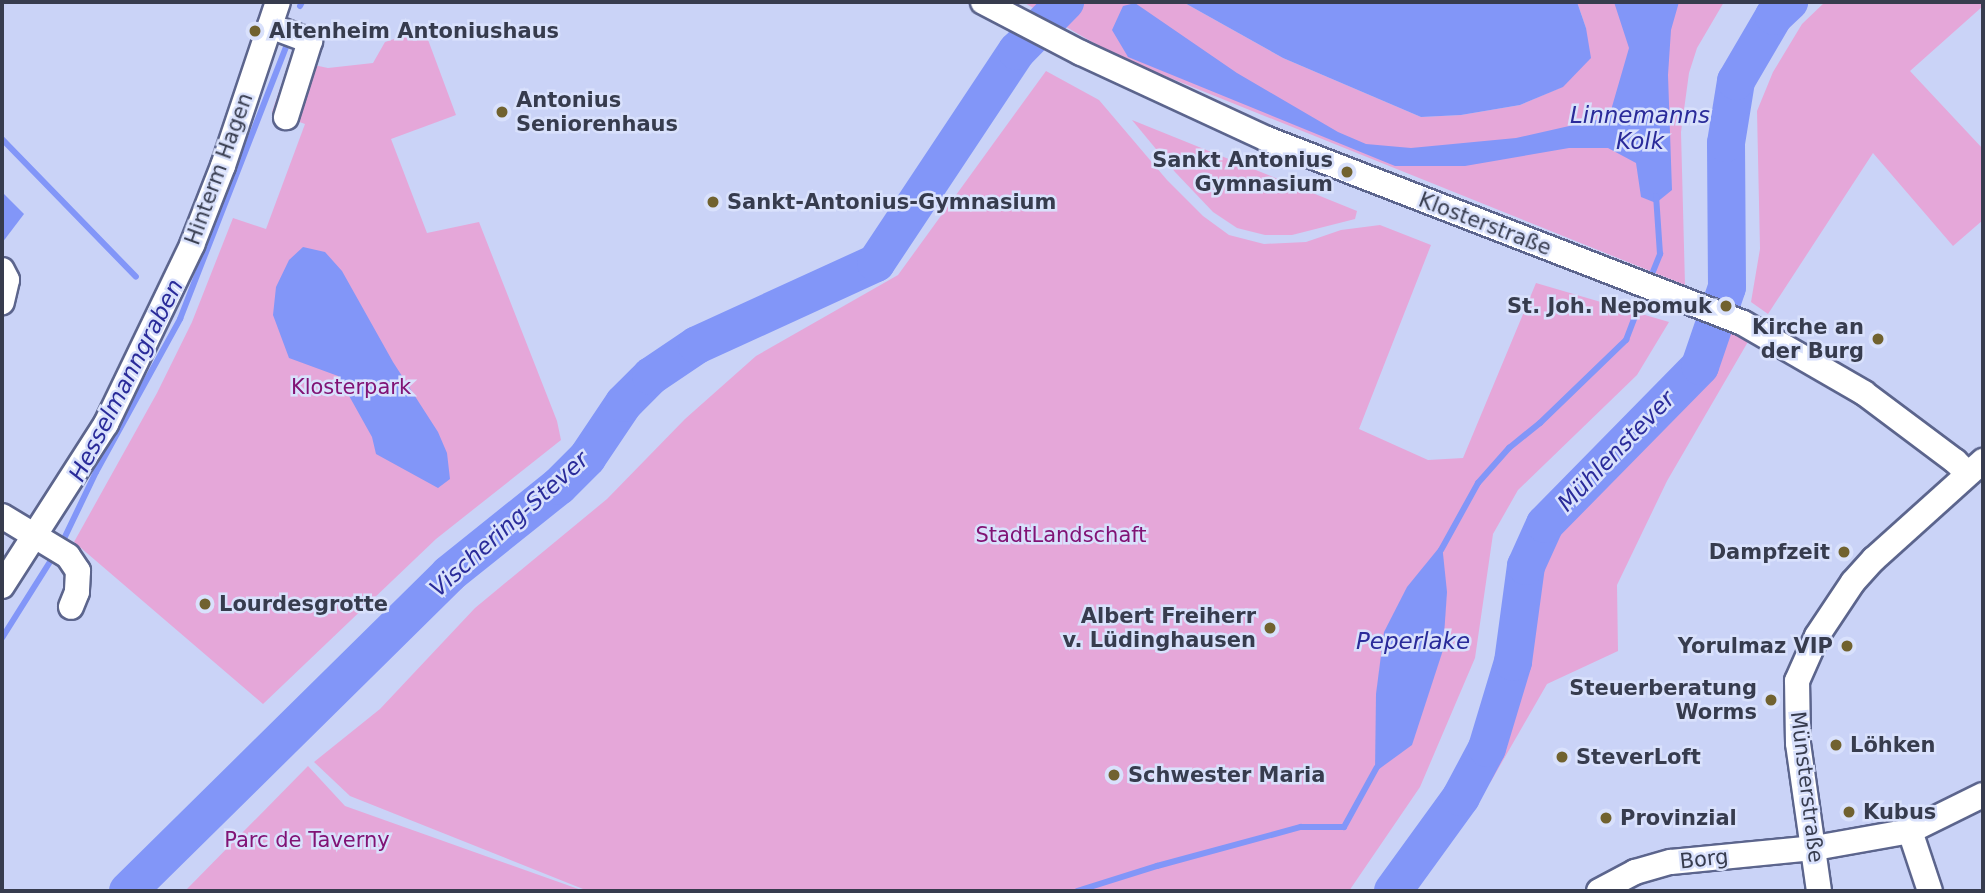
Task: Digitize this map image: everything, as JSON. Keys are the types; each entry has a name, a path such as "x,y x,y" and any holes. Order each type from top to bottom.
{"street":[{"name":"Hinterm Hagen","path":"2,586 50,544 192,245 223,166 278,2"},
{"name":"Klosterstraße","path":"983,2 1066,46 1290,148 1743,324 1864,393 1955,460 1976,468"},
{"path":"270,26 310,41 286,117"},
{"path":"2,270 7,280 2,302"},
{"name":"Münsterstraße","path":"1819,891 1798,743 1797,681 1818,636 1853,582 1874,559 1976,468"},
{"path":"2,516 50,544 78,571 77,592 71,607"},
{"name":"Borg","path":"1599,891 1635,872 1671,862 1815,848 1910,831 1983,795"},
{"path":"1910,831 1930,891"}],"green space":[{"path":"1023,2 1183,2 1283,58 1421,117 1461,115 1520,105 1562,87 1586,28 1577,2 1724,2 1697,48 1689,73 1681,132 1685,285 1118,57"},
{"path":"1825,2 1983,2 1983,6 1910,71 1983,149 1983,220 1953,246 1873,153 1768,314 1751,302 1760,249 1757,111 1773,72 1802,24"},
{"name":"Klosterpark","path":"424,29 456,115 391,139 427,233 479,222 557,421 561,440 436,539 263,704 74,542 157,393 192,322 233,218 266,229 305,124 272,112 290,60 328,68 373,63 385,42"},
{"name":"StadtLandschaft","path":"1046,71 1099,100 1167,180 1203,216 1229,235 1264,244 1306,242 1341,230 1380,225 1431,245 1359,429 1428,460 1463,458 1536,283 1669,322 1637,375 1518,490 1493,534 1475,658 1420,787 1349,891 588,891 350,796 314,762 380,709 475,608 607,499 685,419 756,356 898,275"},
{"path":"1132,120 1357,211 1355,219 1292,235 1265,235 1237,228 1213,212"},
{"path":"1729,331 1749,340 1667,481 1617,585 1618,651 1547,684 1490,783 1518,698 1535,576 1558,528 1711,372"},
{"name":"Parc de Taverny","path":"308,766 345,806 584,891 185,891"}],"water":[{"path":"1183,2 1577,2 1586,28 1591,58 1563,87 1520,105 1461,115 1421,117 1283,58"},
{"name":"Linnemanns Kolk","path":"1614,2 1679,2 1671,30 1668,75 1672,190 1656,203 1641,197 1636,163 1608,148 1569,148 1465,166 1395,166 1128,57 1112,30 1123,6 1135,3 1237,73 1338,132 1366,144 1411,148 1516,138 1609,117 1629,48"},
{"path":"2,192 24,214 2,243"},
{"path":"303,247 325,252 342,271 393,362 438,432 447,453 450,479 438,488 376,454 372,437 338,376 289,358 273,315 276,287 289,260"},
{"name":"Peperlake","path":"1442,544 1447,592 1443,650 1412,745 1375,772 1376,694 1384,632 1407,587"}],"waterway":[{"path":"300,6 302,2"},
{"name":"Vischering-Stever","path":"1055,2 1060,6"},
{"name":"Vischering-Stever","path":"128,891 449,574 559,486 587,458 624,403 651,376 697,345 876,263 1017,51 1065,2"},
{"name":"Mühlenstever","path":"1393,891 1461,797 1487,748 1513,662 1526,566 1545,524 1700,366 1727,287 1726,143 1736,81 1774,16 1789,2"},
{"name":"Hesselmanngraben","path":"61,545 96,472 180,319 286,47"},
{"name":"Hesselmanngraben","path":"2,139 136,277"},
{"name":"Linnemanns Kolk","path":"1652,274 1660,254 1656,196"},
{"name":"Peperlake","path":"1441,550 1478,483 1509,448 1540,423 1626,340 1638,309"},
{"name":"Hesselmanngraben","path":"2,638 55,554"},
{"name":"Peperlake","path":"1077,891 1301,827 1344,827 1377,767"}],"place":[{"name":"Altenheim Antoniushaus","path":"255,31"},
{"name":"Antonius Seniorenhaus","path":"502,112"},
{"name":"Sankt Antonius Gymnasium","path":"1347,172"},
{"name":"Sankt-Antonius-Gymnasium","path":"713,202"},
{"name":"St. Joh. Nepomuk","path":"1726,306"},
{"name":"Kirche an der Burg","path":"1878,339"},
{"name":"Dampfzeit","path":"1844,552"},
{"name":"Lourdesgrotte","path":"205,604"},
{"name":"Albert Freiherr v. Lüdinghausen","path":"1270,628"},
{"name":"Yorulmaz VIP","path":"1847,646"},
{"name":"Steuerberatung Worms","path":"1771,700"},
{"name":"Löhken","path":"1836,745"},
{"name":"SteverLoft","path":"1562,757"},
{"name":"Schwester Maria","path":"1114,775"},
{"name":"Kubus","path":"1849,812"},
{"name":"Provinzial","path":"1606,818"}]}
